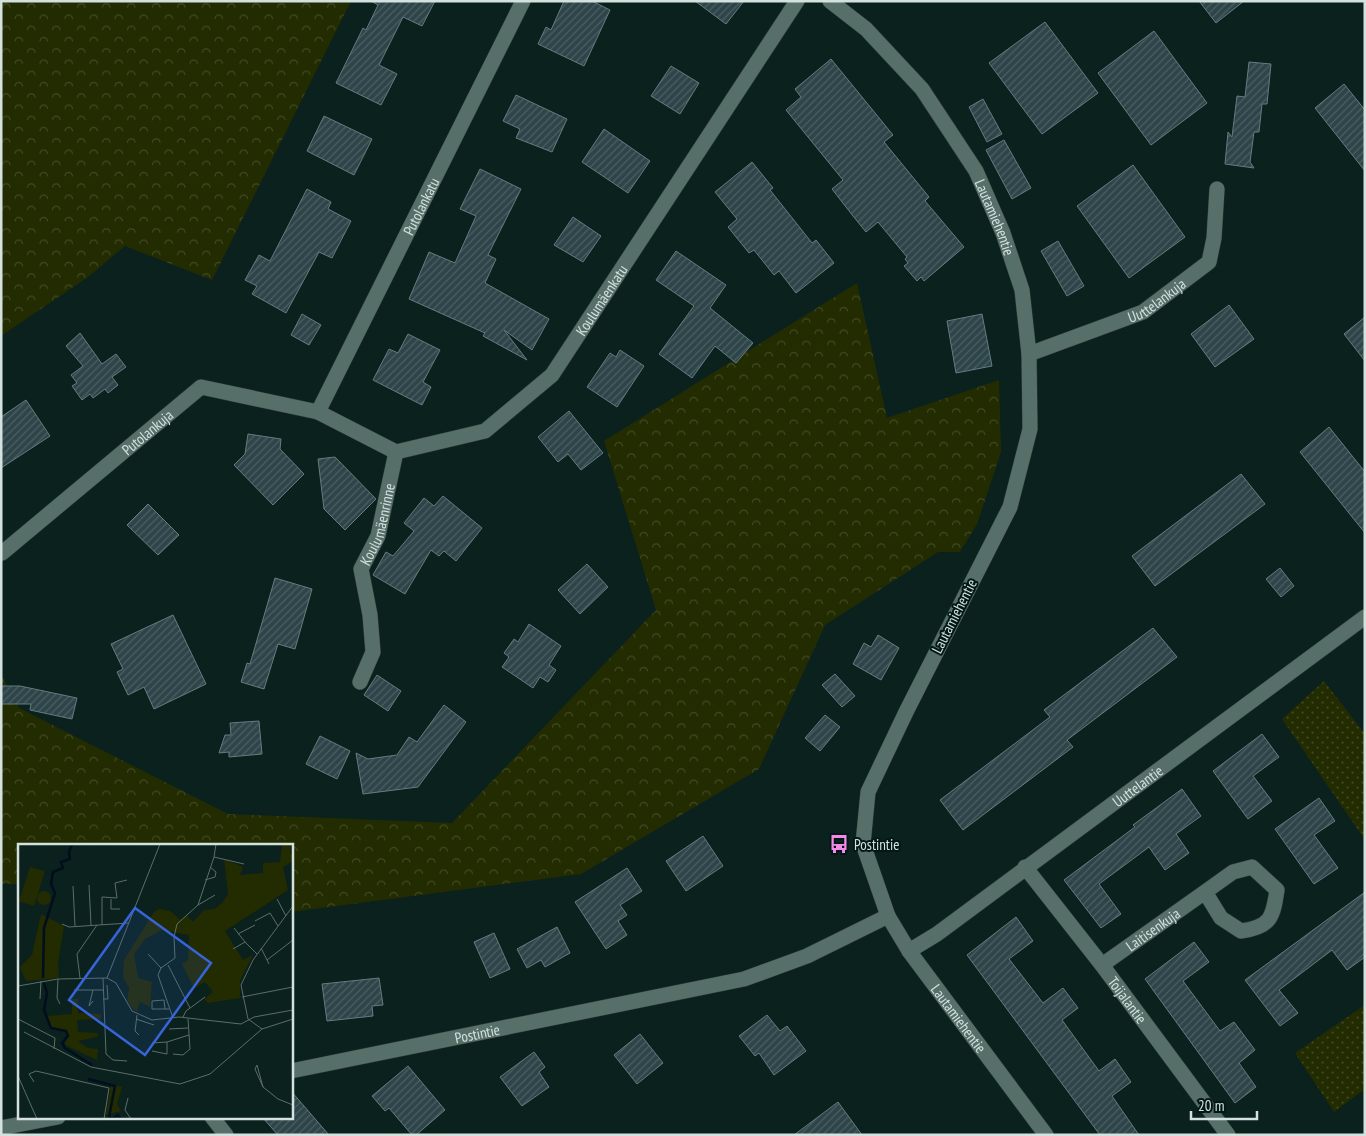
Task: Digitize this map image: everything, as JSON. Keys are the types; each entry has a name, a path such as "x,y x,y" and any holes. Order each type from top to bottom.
{"street":[{"name":"Putolankatu","path":"318,412 523,1"},
{"name":"Koulumäenkatu","path":"396,452 485,431 552,375 797,1"},
{"name":"Lautamiehentie","path":"830,1 866,29 904,69 922,90 976,171 1003,233 1022,290 1029,354 1030,429 1010,507 906,712 868,792 863,844 888,916 909,951 1046,1135"},
{"name":"Uuttelankuja","path":"1029,354 1143,312 1209,262 1214,238 1217,189"},
{"name":"Putolankuja","path":"2,554 200,386 318,412"},
{"path":"318,412 396,452"},
{"name":"Koulumäenrinne","path":"360,682 373,652 370,615 361,569 378,536 396,452"},
{"name":"Uuttelantie","path":"909,951 937,934 1365,617"},
{"name":"Toijalantie","path":"1025,867 1102,966 1228,1135"},
{"name":"Laitisenkuja","path":"1102,966 1205,892 1233,872 1252,867 1278,890 1273,914 1258,929 1241,931 1221,918 1205,892"},
{"name":"Postintie","path":"292,1071 744,979 807,956 888,916"},
{"path":"1,1128 53,1118"},
{"path":"213,1118 226,1135"}],"green space":[{"path":"1,1 351,1 212,280 125,246 88,277 1,336"},
{"path":"857,283 887,418 999,380 1001,452 977,524 960,552 938,552 825,625 759,769 581,874 292,912 292,844 18,844 18,884 1,884 1,674 19,708 228,814 452,823 656,610 604,441"},
{"path":"1324,681 1365,734 1365,840 1282,719"},
{"path":"1365,1005 1365,1089 1334,1112 1295,1053"}],"building":[{"path":"371,1 435,1 422,26 403,17 379,65 397,74 381,105 336,83 363,28 366,30 378,5"},
{"path":"564,1 592,1 610,10 584,66 538,44 546,27 551,30"},
{"path":"695,1 744,1 726,24"},
{"path":"1199,1 1244,1 1216,23"},
{"path":"1045,22 1098,93 1042,134 989,63"},
{"path":"1154,31 1207,103 1151,145 1098,73"},
{"path":"831,59 893,135 884,142 929,197 925,201 964,247 924,281 921,277 917,281 904,266 908,263 905,259 907,257 878,222 866,232 853,216 832,189 843,180 786,110 801,97 795,89"},
{"path":"1249,62 1271,64 1267,104 1262,104 1259,132 1254,132 1250,162 1254,168 1225,164 1228,132 1232,137 1237,96 1245,97"},
{"path":"671,66 699,83 680,114 651,96"},
{"path":"1344,84 1365,110 1365,171 1315,108"},
{"path":"516,95 567,119 552,152 516,138 520,129 503,121"},
{"path":"983,99 1002,134 987,142 969,107"},
{"path":"324,116 372,139 354,175 307,151"},
{"path":"604,129 650,161 628,193 582,162"},
{"path":"1004,140 1031,188 1012,199 986,150"},
{"path":"752,162 773,188 770,190 812,243 816,240 834,263 796,293 779,271 774,275 754,250 749,253 728,227 737,219 715,192"},
{"path":"1133,165 1185,237 1129,278 1077,206"},
{"path":"480,169 521,189 488,255 496,259 485,283 549,319 532,350 504,330 527,360 483,336 485,333 409,299 429,252 455,263 476,216 460,209"},
{"path":"307,189 331,202 328,209 351,221 332,258 319,252 286,313 252,294 257,286 245,280 259,255 270,261"},
{"path":"573,217 601,236 583,262 554,245"},
{"path":"1058,241 1084,286 1067,296 1041,251"},
{"path":"676,251 726,285 710,308 753,343 736,363 715,346 692,378 659,354 694,306 656,280"},
{"path":"1229,305 1254,339 1215,367 1191,334"},
{"path":"302,314 321,325 309,345 291,335"},
{"path":"982,314 992,366 956,373 947,321"},
{"path":"1365,317 1365,361 1344,334"},
{"path":"80,333 102,364 116,354 126,367 112,377 118,385 108,393 105,389 93,398 90,394 82,400 72,386 77,383 71,375 83,366 66,346"},
{"path":"408,334 440,350 423,382 431,387 422,405 373,380 389,349 398,353"},
{"path":"620,350 644,366 617,407 587,387 610,353 616,357"},
{"path":"26,400 50,436 1,468 1,417"},
{"path":"569,411 603,453 581,470 568,454 558,462 538,437"},
{"path":"1329,427 1365,472 1365,533 1300,452"},
{"path":"248,434 281,439 280,449 304,474 273,505 234,465 245,454"},
{"path":"335,457 376,499 345,530 324,509 318,459"},
{"path":"1241,474 1265,504 1155,586 1132,556"},
{"path":"443,496 482,528 456,561 444,551 439,556 431,550 405,594 373,575 386,552 393,556 414,531 404,523 424,498 434,506"},
{"path":"148,504 179,535 158,555 127,525"},
{"path":"587,564 608,587 580,614 558,590"},
{"path":"1280,568 1294,586 1281,597 1266,579"},
{"path":"275,578 312,589 295,649 278,644 264,689 241,682 247,663 250,664"},
{"path":"173,615 206,684 154,709 144,687 128,695 117,672 123,669 111,644"},
{"path":"529,624 561,646 549,665 556,670 548,682 540,677 533,688 502,667 509,657 504,653 514,639 518,642"},
{"path":"1153,628 1177,657 1067,740 1073,747 963,830 940,800 1050,717 1044,710"},
{"path":"878,635 899,648 881,680 853,664 864,643 871,647"},
{"path":"835,674 855,696 842,707 822,685"},
{"path":"377,675 401,691 388,711 364,695"},
{"path":"1,686 20,686 77,698 72,719 30,710 31,704 1,704"},
{"path":"444,705 466,722 418,787 363,794 356,753 368,759 397,755 409,737 417,742"},
{"path":"825,715 840,727 820,751 805,738"},
{"path":"259,721 262,754 229,757 229,752 219,753 225,735 231,735 230,723"},
{"path":"1262,734 1279,757 1253,776 1272,801 1248,819 1213,771"},
{"path":"320,736 350,751 337,779 306,764"},
{"path":"1182,789 1201,816 1176,834 1189,853 1165,870 1149,847 1099,884 1121,914 1101,928 1064,880"},
{"path":"1319,798 1335,821 1314,835 1338,868 1314,884 1275,829"},
{"path":"703,836 723,866 686,891 666,861"},
{"path":"627,868 642,891 620,905 627,915 618,921 627,935 606,949 575,902"},
{"path":"1365,892 1365,957 1347,970 1332,950 1279,990 1298,1013 1280,1026 1245,980"},
{"path":"1016,917 1033,941 1009,959 1043,1003 1063,988 1078,1008 1062,1020 1099,1071 1115,1059 1131,1082 1112,1096 1139,1135 1100,1135 967,955"},
{"path":"557,927 570,953 545,967 541,960 527,968 517,949"},
{"path":"494,933 510,969 490,978 474,942"},
{"path":"1194,942 1209,962 1183,981 1220,1031 1234,1022 1255,1050 1239,1063 1256,1087 1235,1103 1145,979"},
{"path":"379,978 383,1005 372,1006 373,1016 327,1021 322,984"},
{"path":"767,1015 780,1031 787,1026 806,1051 774,1075 759,1053 755,1056 739,1036"},
{"path":"640,1034 663,1063 637,1084 614,1055"},
{"path":"534,1052 545,1067 539,1072 549,1087 522,1106 500,1077"},
{"path":"408,1066 445,1110 416,1135 412,1135 389,1108 385,1111 372,1096"},
{"path":"292,1092 329,1135 278,1135 263,1118 292,1118"},
{"path":"838,1102 862,1135 794,1135"}],"place":[{"name":"Postintie","path":"839,844"}]}
